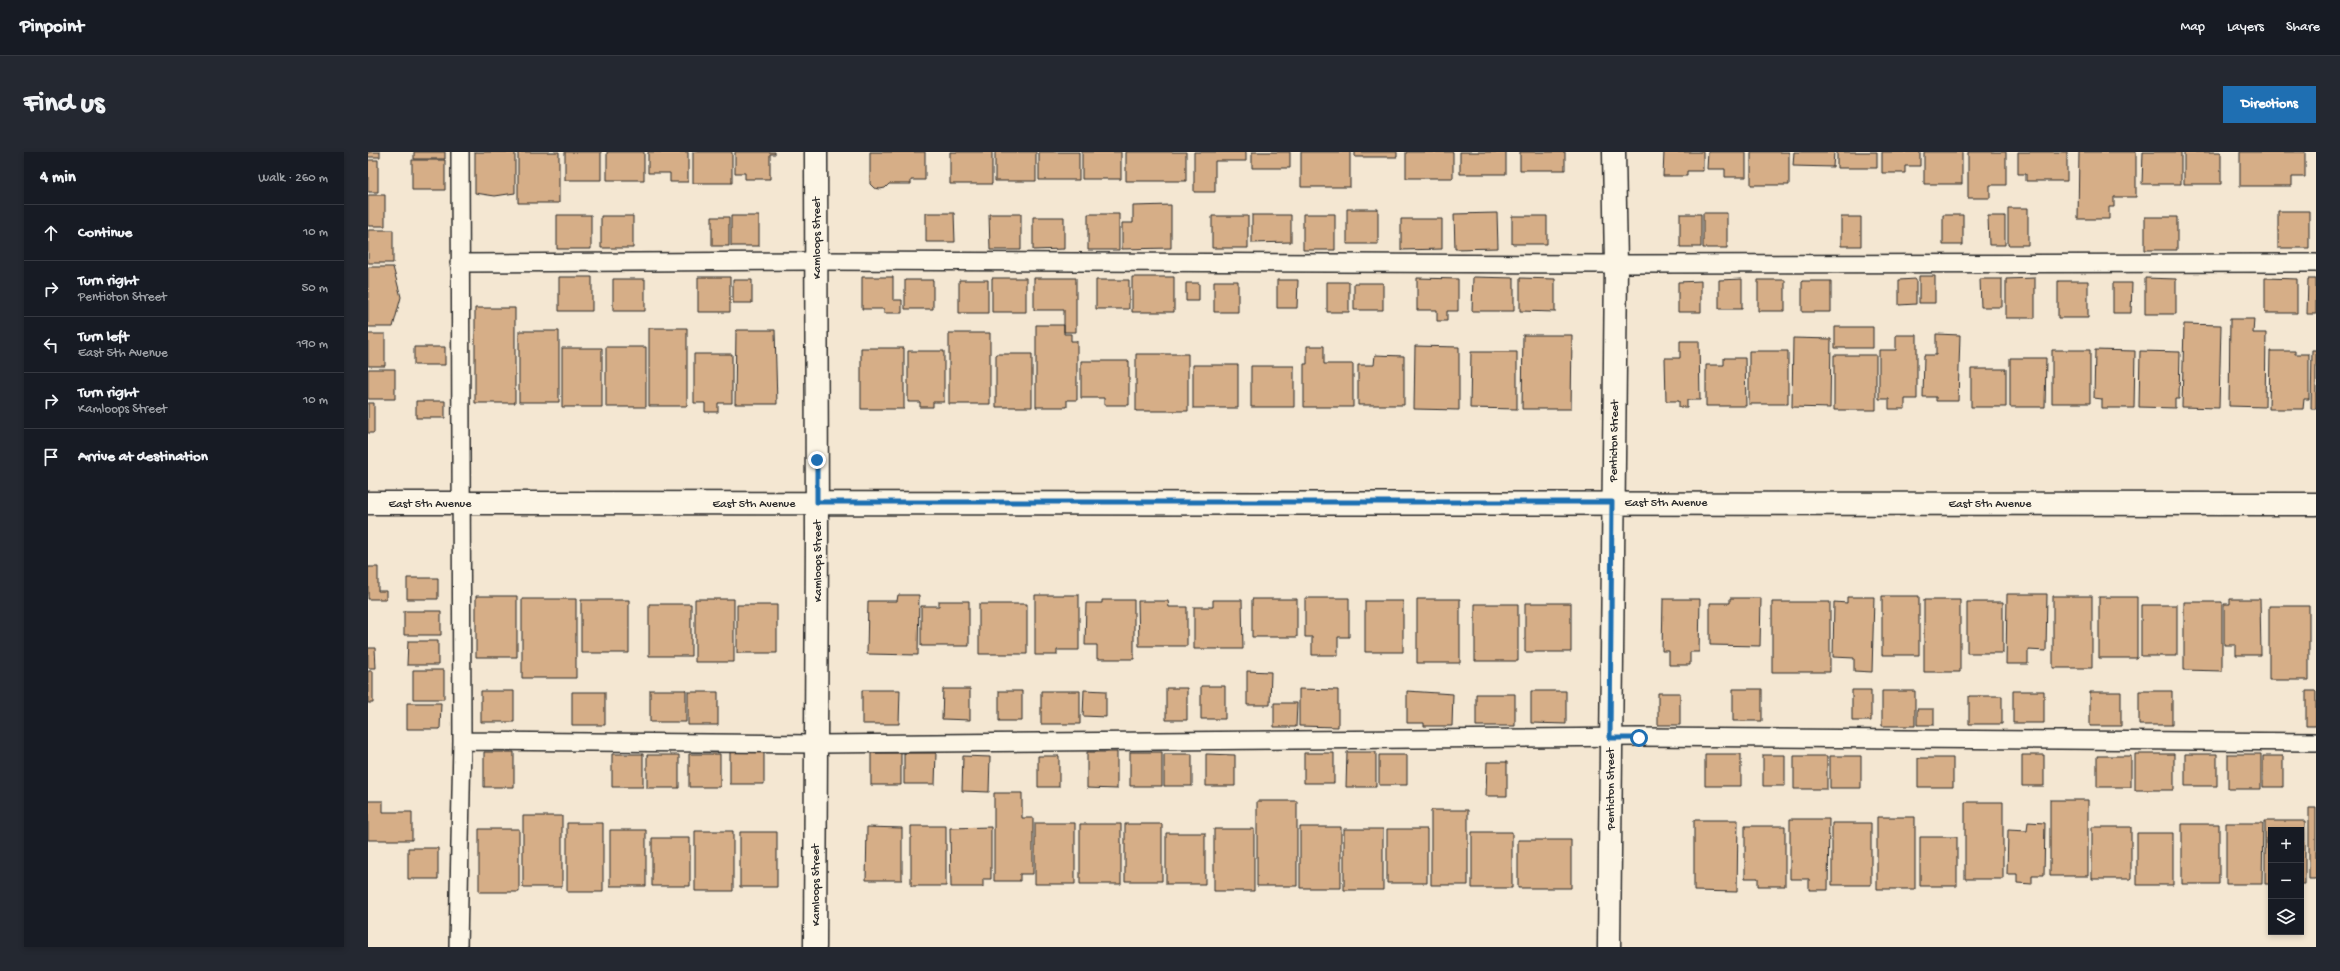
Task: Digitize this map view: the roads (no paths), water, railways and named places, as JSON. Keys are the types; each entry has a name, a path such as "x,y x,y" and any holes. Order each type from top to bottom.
{"street":[{"name":"Kamloops Street","path":"815,947 817,502 815,261 816,152"},
{"name":"Penticton Street","path":"1609,947 1612,502 1616,264 1614,152"},
{"name":"East 5th Avenue","path":"368,503 1612,502 2316,504"}],"lane":[{"path":"458,947 462,741 459,263 460,152"},
{"path":"459,263 815,261 1616,264 2316,263"},
{"path":"462,741 816,744 1610,738 2316,742"}]}
